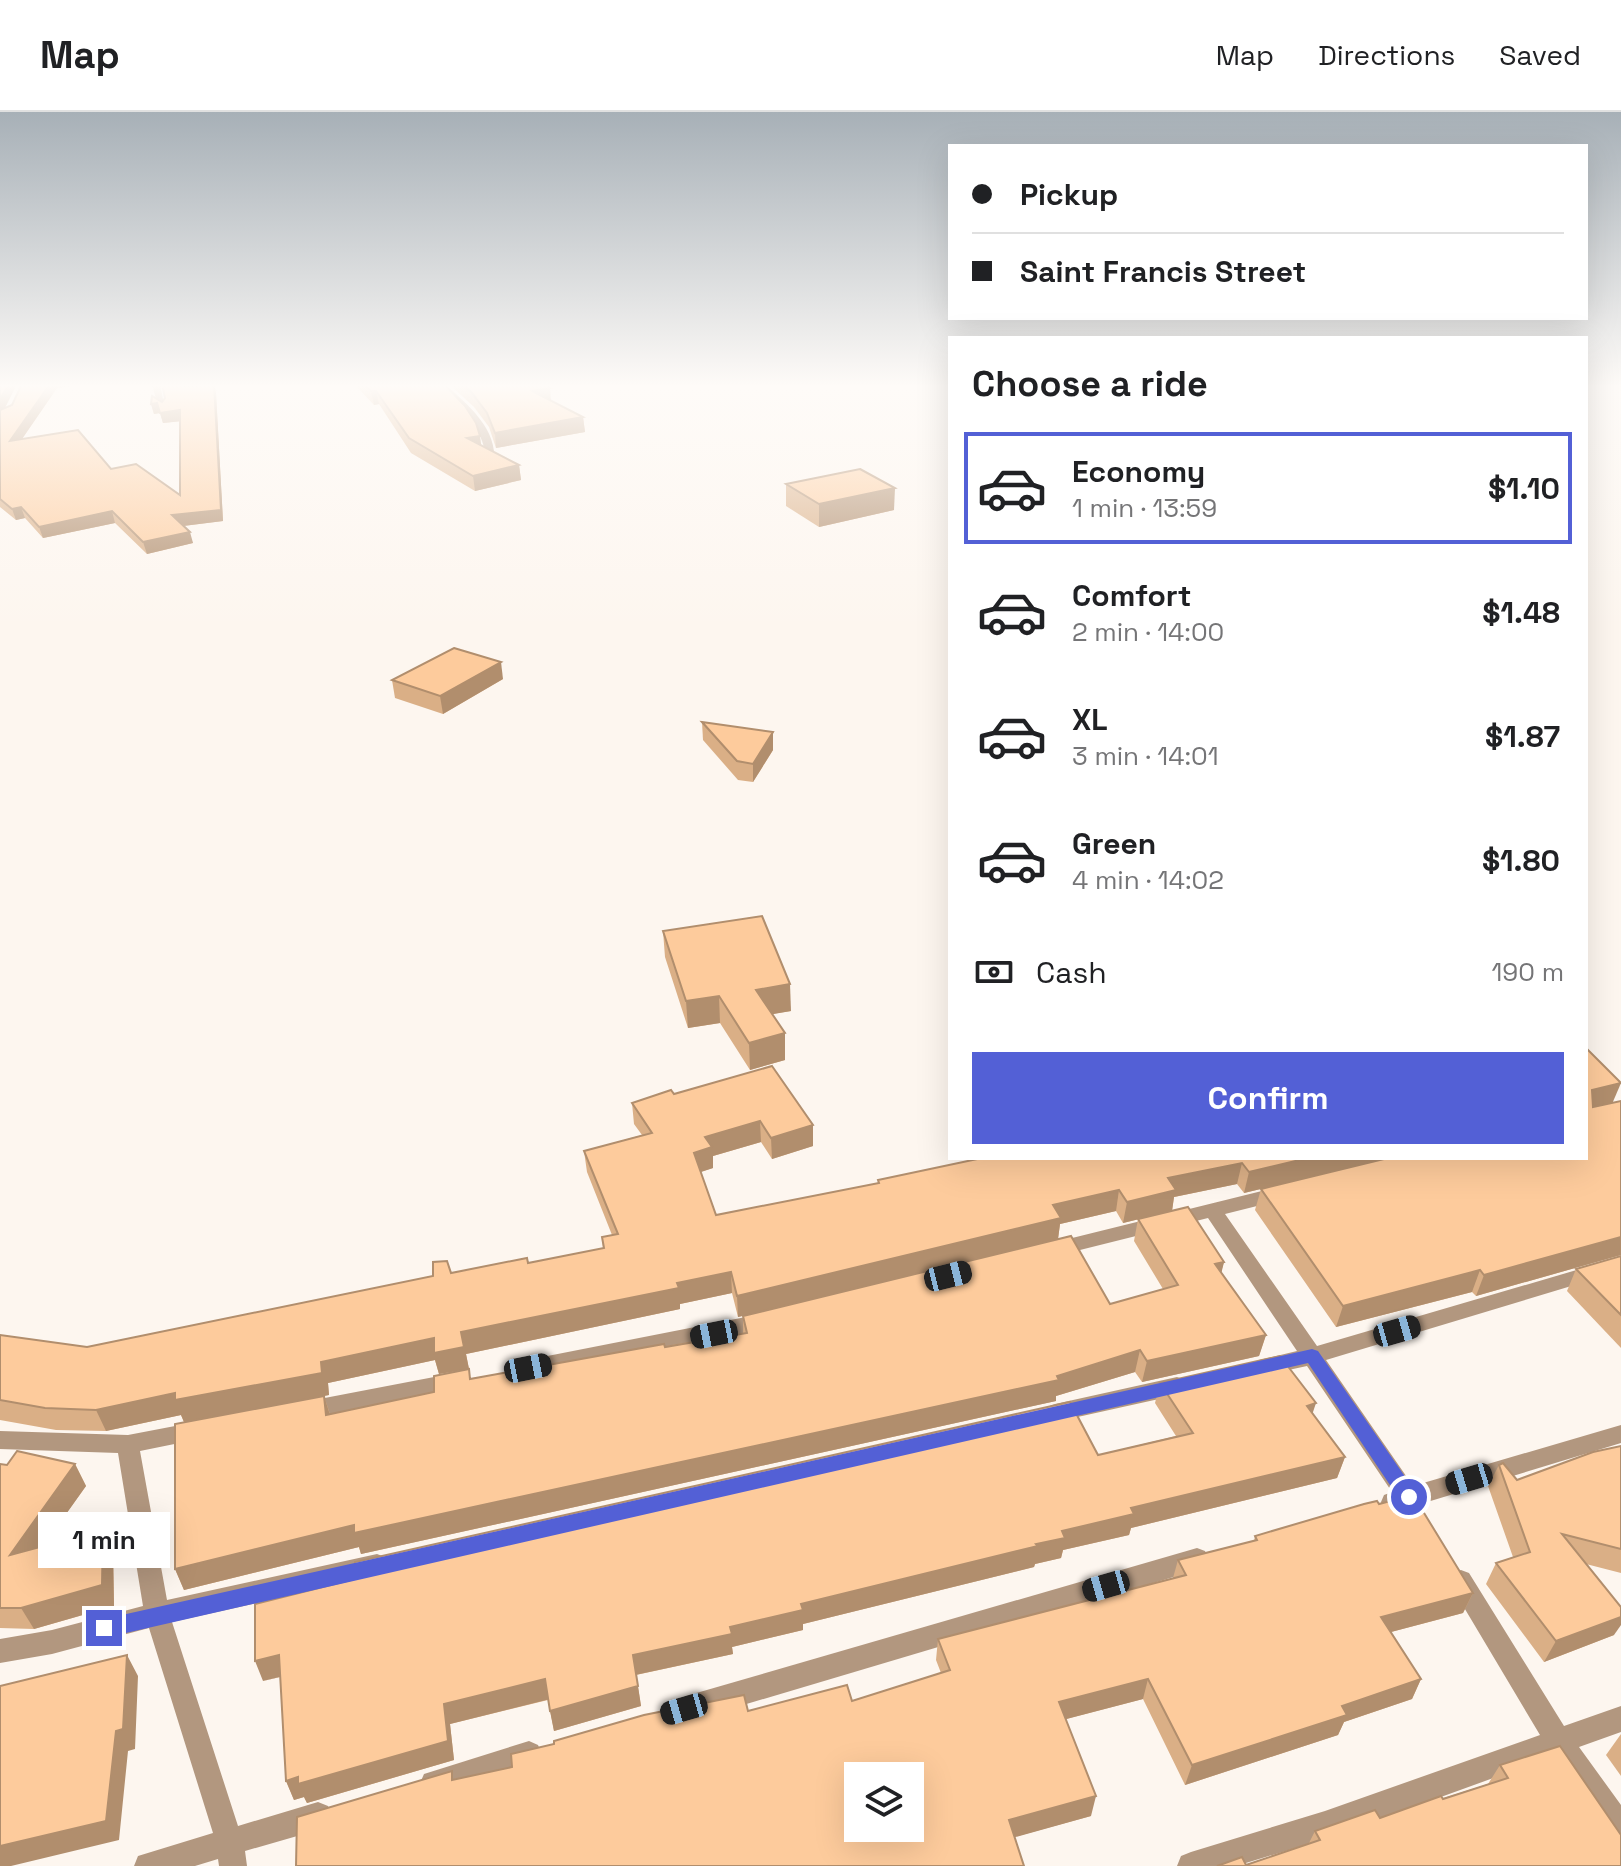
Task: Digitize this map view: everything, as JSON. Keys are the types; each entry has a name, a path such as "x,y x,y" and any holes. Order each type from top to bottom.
{"street":[{"path":"1031,1255 1304,1188"},
{"path":"1212,1210 1425,1524"},
{"path":"1250,1370 1312,1356 1621,1264"},
{"path":"282,1415 714,1334 774,1319"},
{"path":"1031,1418 1203,1380"},
{"path":"0,1440 128,1444 220,1427"},
{"path":"1363,1511 1621,1434"},
{"path":"128,1444 157,1614 232,1854"},
{"path":"659,1717 1225,1551"},
{"path":"0,1651 52,1642 157,1614 391,1562"},
{"path":"1450,1565 1558,1740 1621,1828"},
{"path":"1191,1866 1325,1825 1621,1719"},
{"path":"414,1788 552,1748"},
{"path":"148,1866 232,1854 338,1811"}],"building":[{"path":"0,466 108,466 111,469 139,466 180,495 180,466 219,466 221,510 172,515 190,532 143,542 112,511 39,527 21,507 12,509 0,499"},
{"path":"456,466 515,466 473,476"},
{"path":"860,469 895,488 819,504 786,484"},
{"path":"454,648 501,662 440,696 392,680"},
{"path":"702,722 773,732 753,764 737,761"},
{"path":"762,916 790,984 756,990 785,1033 749,1043 719,996 686,1001 663,931"},
{"path":"1588,1050 1621,1083 1592,1090 1593,1107 1621,1101 1621,1237 1484,1275 1480,1270 1343,1306 1261,1189 1380,1160 1588,1160"},
{"path":"772,1066 813,1125 771,1138 760,1121 705,1137 712,1147 694,1153 716,1215 879,1183 878,1180 973,1160 1300,1160 1249,1172 1242,1163 1168,1178 1176,1190 1127,1202 1119,1190 1053,1205 1061,1218 737,1296 731,1272 677,1283 679,1288 461,1332 464,1347 434,1353 434,1338 321,1362 322,1373 175,1400 175,1393 96,1410 45,1408 0,1400 0,1335 87,1347 433,1276 433,1262 447,1261 451,1273 527,1258 528,1263 604,1248 602,1237 618,1234 584,1151 652,1133 632,1103 671,1090 674,1094"},
{"path":"1188,1207 1224,1262 1215,1264 1266,1335 1147,1361 1140,1350 1057,1376 1059,1380 354,1533 354,1525 175,1569 175,1424 324,1396 326,1415 434,1392 434,1376 469,1369 470,1379 664,1344 665,1347 747,1333 743,1316 1071,1236 1110,1304 1178,1285 1138,1219"},
{"path":"1621,1256 1621,1315 1576,1269"},
{"path":"1280,1356 1316,1403 1307,1406 1345,1457 1131,1508 1134,1514 1062,1531 1065,1538 1036,1544 1038,1546 801,1604 803,1610 730,1627 732,1634 633,1655 638,1686 550,1711 545,1679 444,1704 448,1741 298,1784 298,1777 286,1781 279,1655 255,1661 255,1604 355,1579 355,1562 1070,1402 1098,1455 1193,1433 1160,1383"},
{"path":"1621,1446 1621,1549 1562,1534 1621,1607 1621,1617 1556,1641 1496,1563 1530,1552 1499,1465 1503,1463 1517,1480 1593,1452"},
{"path":"17,1451 75,1464 10,1555 103,1530 102,1585 21,1608 0,1608 0,1464 7,1465"},
{"path":"1413,1495 1473,1593 1381,1617 1421,1679 1342,1706 1347,1715 1192,1765 1148,1679 1059,1702 1096,1796 1009,1820 1024,1866 296,1866 297,1817 452,1771 452,1780 512,1767 511,1754 554,1744 554,1741 644,1715 744,1695 748,1711 847,1685 852,1701 950,1670 938,1639 1186,1575 1178,1560 1257,1540 1255,1536 1377,1501 1379,1504"},
{"path":"127,1655 123,1729 116,1731 106,1821 0,1846 0,1686"},
{"path":"1560,1746 1621,1835 1621,1866 1217,1866 1242,1857 1246,1865 1320,1840 1315,1831 1375,1810 1380,1818 1441,1796 1443,1799 1508,1778 1500,1765"}],"route":[{"path":"104,1628 1312,1356 1409,1497"}]}
